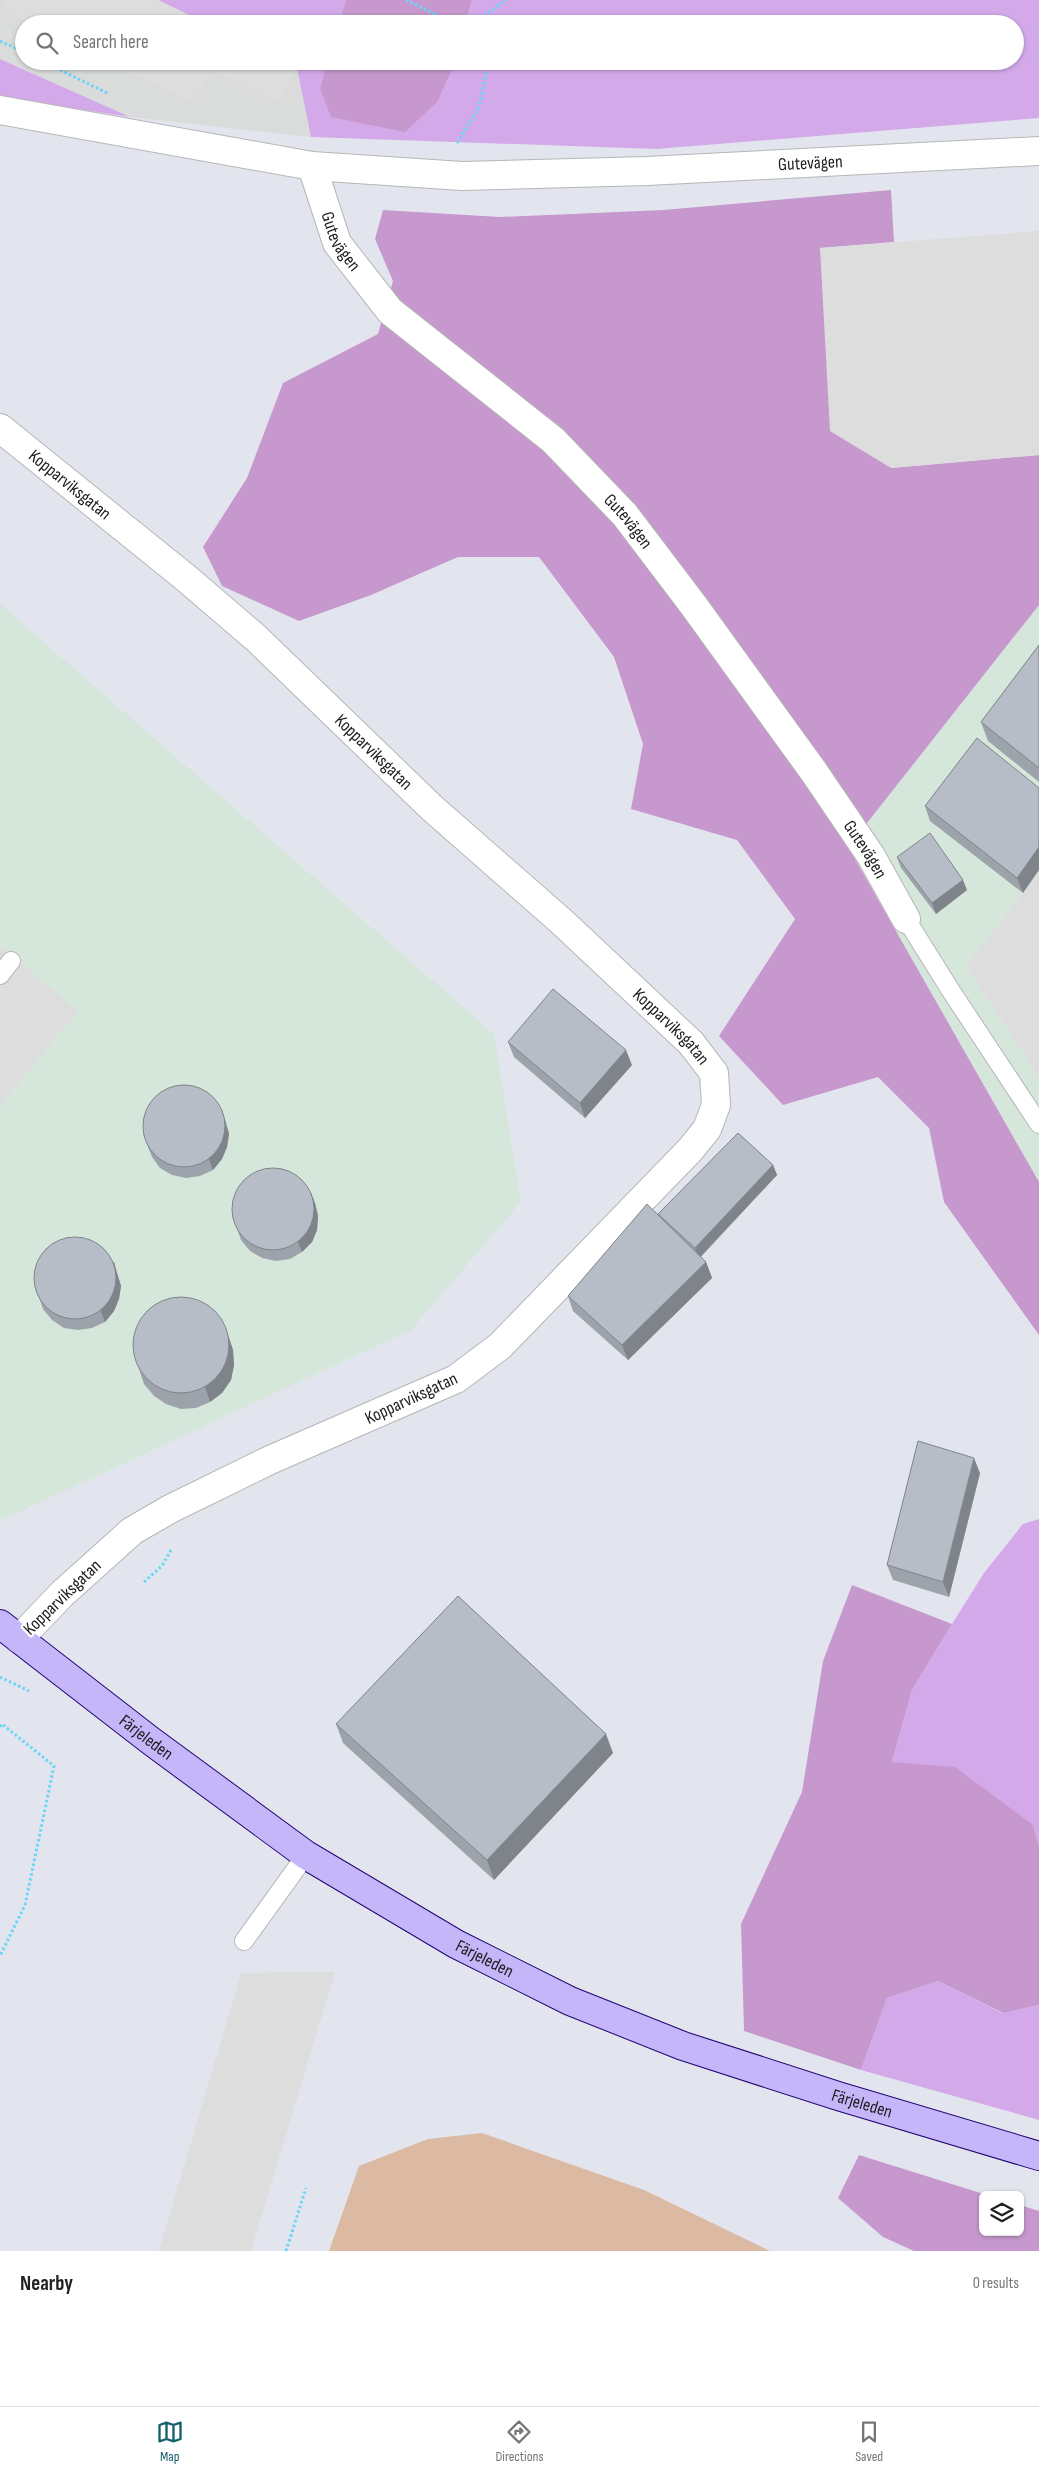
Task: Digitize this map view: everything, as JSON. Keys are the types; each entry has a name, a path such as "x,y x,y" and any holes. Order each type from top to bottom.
{"main road":[{"name":"Färjeleden","path":"9,1632 151,1741 306,1854 456,1944 570,2001 683,2046 838,2096 1039,2156"}],"street":[{"name":"Gutevägen","path":"0,110 312,166 472,176 647,172 1039,150"},
{"name":"Gutevägen","path":"312,166 337,243 390,311 553,440 625,515 700,613 814,772 871,856 906,919"},
{"name":"Kopparviksgatan","path":"0,428 186,578 256,638 432,808 561,921 691,1043 714,1073 716,1105 707,1128 690,1150 500,1346 456,1379 270,1460 170,1509 132,1531 62,1594 9,1632"}],"lane":[{"path":"906,919 950,991 1039,1124"},
{"path":"244,1940 306,1854"}],"path":[{"path":"406,0 436,15"},
{"path":"485,15 506,0"},
{"path":"0,40 15,48"},
{"path":"457,143 479,106 487,70"},
{"path":"144,1582 162,1566"},
{"path":"0,1956 25,1905 54,1766 1,1725"},
{"path":"286,2251 306,2188"}],"shaded area":[{"path":"0,0 158,0 189,15 15,15 15,66 0,59"},
{"path":"5,0 158,0 189,15 15,16 0,9"},
{"path":"158,0 346,0 341,15 189,15"},
{"path":"346,0 472,0 468,15 341,15"},
{"path":"472,0 1039,0 1039,118 656,149 311,137 297,70 325,70 320,88 438,101 452,70 1024,70 1024,15 468,15"},
{"path":"0,59 15,66 15,70 25,70 130,117 0,97"},
{"path":"25,70 297,70 311,137 130,117"},
{"path":"126,70 210,70 194,103"},
{"path":"213,70 296,70 280,103"},
{"path":"325,70 452,70 438,101 405,132 331,117 320,88"},
{"path":"891,190 894,242 820,248 891,468 1039,455 1039,605 848,847 1039,1182 1039,1335 944,1202 929,1128 878,1077 783,1105 719,1036 795,919 737,840 631,809 643,744 614,657 539,557 458,557 371,595 299,621 222,586 203,547 247,478 283,383 378,334 393,281 375,239 383,210 500,217 663,210"},
{"path":"1039,231 1039,455 891,468 830,431 820,248"},
{"path":"0,604 494,1034 521,1202 411,1330 0,1521"},
{"path":"1039,605 1039,1182 848,847"},
{"path":"1039,873 1039,1077 966,966"},
{"path":"0,946 78,1011 0,1106"},
{"path":"1039,1519 1039,1847 1033,1825 892,1762 912,1690 984,1573 1023,1524"},
{"path":"852,1585 952,1624 912,1690 892,1762 955,1767 1033,1825 1039,1847 1039,2005 1003,2013 938,1981 887,1998 861,2070 744,2031 741,1924 802,1792 823,1661"},
{"path":"335,1972 251,2251 159,2251 241,1973"},
{"path":"938,1981 1002,2013 1039,2005 1039,2120 861,2070 887,1998"},
{"path":"482,2133 644,2190 770,2251 329,2251 359,2166 428,2139"},
{"path":"859,2155 979,2192 979,2236 1024,2236 1024,2206 1039,2211 1039,2251 914,2251 883,2237 838,2198"}],"building":[{"path":"1039,645 1039,768 981,722"},
{"path":"977,738 1039,788 1039,847 1017,878 925,806"},
{"path":"930,833 963,880 932,903 897,857"},
{"path":"553,989 626,1050 580,1103 508,1042"},
{"path":"184,1085 200,1088 213,1097 222,1110 225,1126 222,1142 213,1155 200,1164 184,1167 168,1164 155,1155 146,1142 143,1126 146,1110 155,1097 168,1088"},
{"path":"738,1133 773,1165 695,1248 658,1214"},
{"path":"273,1168 289,1171 302,1180 311,1193 314,1209 311,1225 302,1238 289,1247 273,1250 257,1247 244,1238 235,1225 232,1209 235,1193 244,1180 257,1171"},
{"path":"647,1204 706,1262 622,1345 568,1296"},
{"path":"75,1237 91,1240 104,1249 113,1262 116,1278 113,1294 104,1307 91,1316 75,1319 59,1316 46,1307 37,1294 34,1278 37,1262 46,1249 59,1240"},
{"path":"181,1297 199,1301 215,1311 225,1327 229,1345 225,1363 215,1379 199,1389 181,1393 163,1389 147,1379 137,1363 133,1345 137,1327 147,1311 163,1301"},
{"path":"918,1441 974,1458 943,1582 887,1565"},
{"path":"458,1596 606,1734 487,1860 336,1724"}]}
